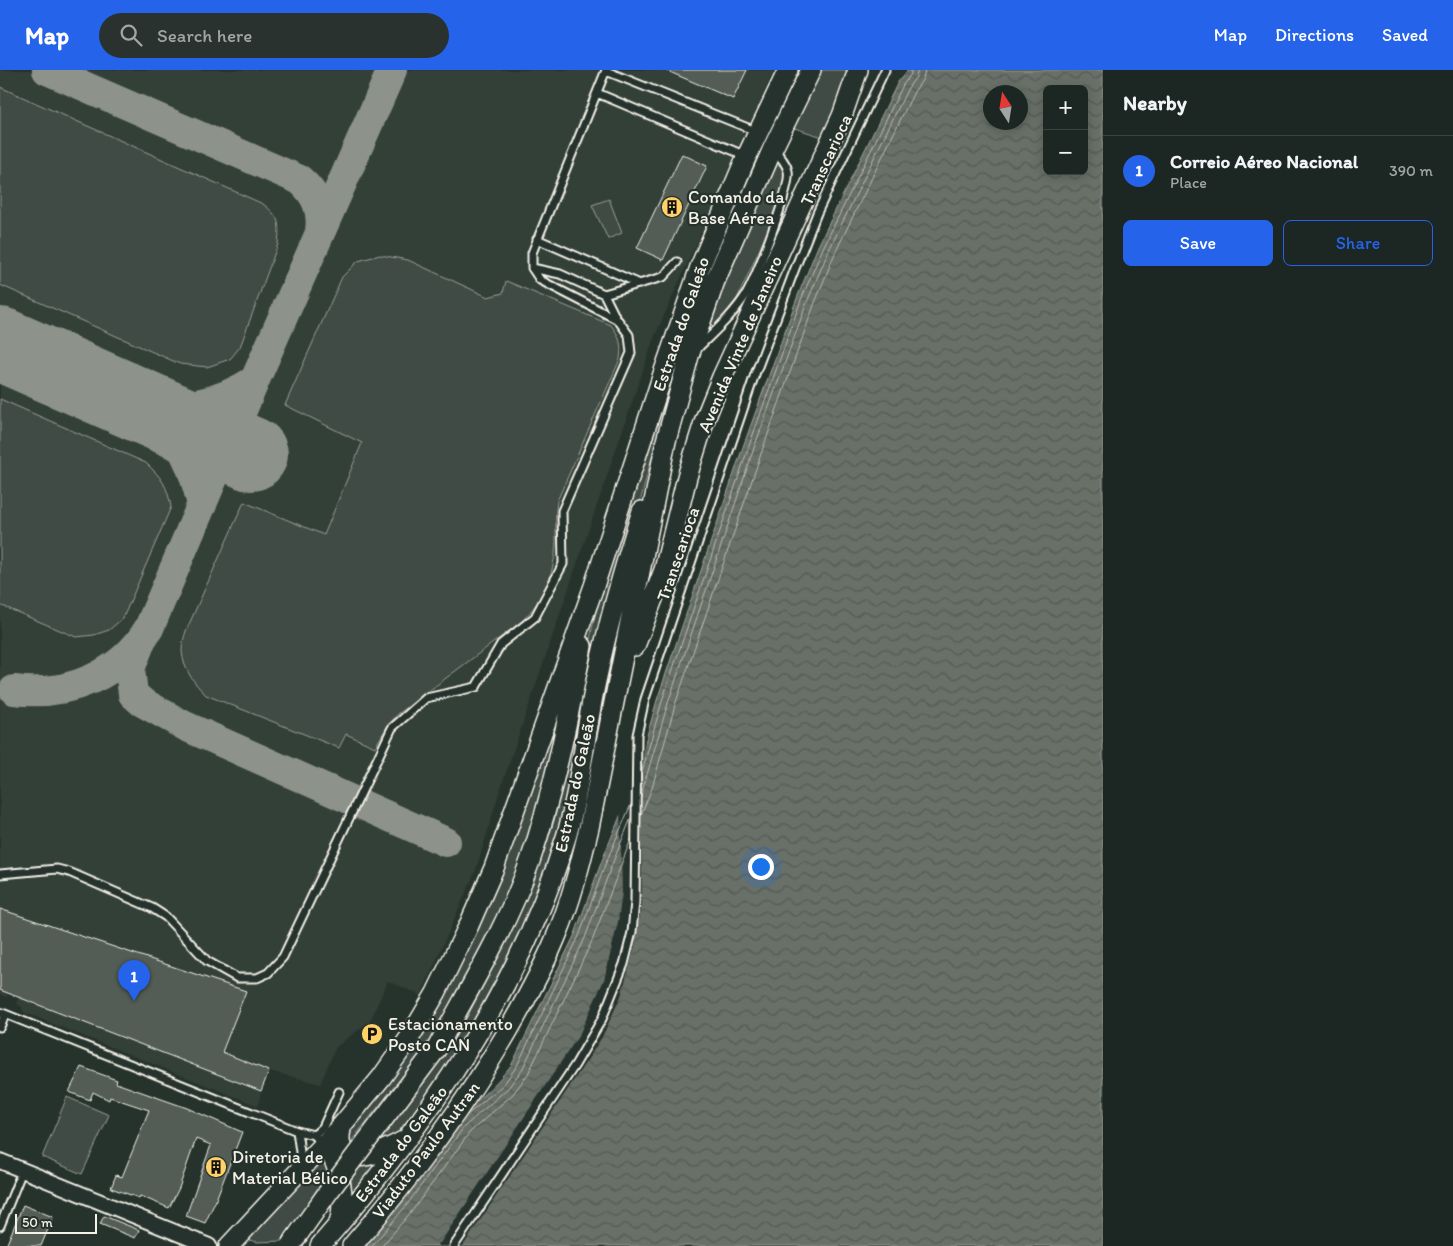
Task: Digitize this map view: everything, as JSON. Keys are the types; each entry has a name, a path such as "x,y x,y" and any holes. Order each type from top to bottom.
{"main road":[{"name":"Estrada do Galeão","path":"320,1246 412,1133 461,1061 500,993 536,919 568,831 590,710 605,641 626,562 666,440 689,356 766,140 788,70"},
{"name":"Estrada do Galeão","path":"229,1246 298,1171 318,1140 336,1120 381,1078 410,1037 436,993 494,868 594,586 700,267 747,156 766,140 811,70"},
{"name":"Avenida Vinte de Janeiro","path":"613,711 629,662 664,570 687,477 705,419 722,377 842,116 858,70"},
{"name":"Estrada do Galeão","path":"481,1076 525,1001 556,938 573,889 589,828 666,440"},
{"name":"Estrada do Galeão","path":"290,1246 328,1190 436,1048 503,926 529,862 545,815 567,722 594,586"},
{"name":"Viaduto Paulo Autran","path":"352,1246 383,1210 430,1149 481,1076"},
{"path":"336,1120 342,1148 346,1153 355,1157 385,1150 404,1140 412,1133"},
{"path":"297,1246 323,1236 337,1226 341,1214 342,1199 336,1165 331,1152 318,1140"}],"street":[{"path":"0,1161 209,1246"}],"lane":[{"path":"617,320 540,280 532,268 532,253 537,239 606,70 766,140 784,161 788,170 787,191 747,292 728,319 689,356"},
{"name":"Transcarioca","path":"454,1246 575,1064 602,1019 624,964 632,932 636,869 637,734 645,699 754,377 817,213 885,70"},
{"path":"597,93 747,156"},
{"path":"537,239 640,284"},
{"path":"604,294 663,278 676,262"},
{"path":"0,874 57,869 69,872 152,908 166,917 207,961 238,978 257,978 268,973 283,957 392,728 426,698 476,687 501,644 535,618 563,564 562,511 631,353 629,335 617,320 604,294 560,274 532,268"},
{"path":"0,1027 3,1013 318,1140"},
{"path":"336,1120 339,1092"},
{"path":"297,1131 300,1152 298,1171"},
{"path":"0,1226 22,1171"}],"shaded area":[{"path":"0,70 774,70 654,338 499,793 476,870 421,995 388,981 370,1021 336,1047 320,1084 269,1071 261,1091 258,1106 23,1012 22,1007 17,1004 18,998 8,994 6,997 0,994"},
{"path":"820,70 851,70 826,138 788,126"},
{"path":"0,87 263,204 273,213 279,226 278,244 240,347 230,359 207,367 180,364 0,285"},
{"path":"775,162 784,169 785,179 783,191 767,233 736,301 709,332 724,285"},
{"path":"753,171 682,354 662,418 625,560 563,816 529,915 483,1010 422,1102 390,1142 371,1149 442,1056 464,1023 509,936 539,864 554,821 570,751 587,652 602,584 700,293 718,246"},
{"path":"609,199 622,233 608,239 592,205"},
{"path":"380,255 408,260 488,297 503,293 506,281 611,325 618,337 621,354 557,501 556,548 552,571 543,593 530,613 521,622 398,714 388,725 375,747 346,734 339,748 206,695 193,681 187,670 184,664 182,648 186,631 244,502 324,535 362,443 285,405 342,277 358,261"},
{"path":"0,399 146,463 166,487 171,507 123,618 109,630 94,635 76,637 0,605"},
{"path":"547,736 554,738 530,837 505,905 482,952 434,1036 349,1144 348,1132 408,1053"},
{"path":"67,1097 109,1115 82,1174 42,1157"},
{"path":"382,1157 349,1202 348,1178 356,1168 371,1164"},
{"path":"322,1158 329,1171 283,1241 257,1242 245,1239"}],"water":[{"path":"908,70 1103,70 1103,1246 358,1246 468,1108 492,1087 512,1064 575,934 634,782 657,700 744,444 818,246 898,82"}],"pier":[{"path":"643,740 645,740 641,777 642,903 635,946 621,996 602,1037 463,1246 438,1246 437,1243 440,1243 579,1035 604,980 618,922 622,892 620,809 632,781"}],"building":[{"path":"665,70 747,70 733,99"},
{"name":"Comando da Base Aérea","path":"682,154 707,166 663,260 637,248"},
{"path":"0,909 246,991 222,1052 269,1071 261,1091 0,990"},
{"path":"81,1067 117,1080 116,1083 187,1108 242,1132 205,1223 186,1216 211,1145 196,1139 179,1188 169,1208 140,1196 139,1198 111,1188 116,1175 122,1177 149,1110 110,1097 109,1100 93,1092 90,1100 69,1092"},
{"path":"23,1205 53,1217 41,1246 6,1246"},
{"path":"104,1216 139,1230 135,1238 100,1224"}],"taxiway":[{"path":"47,70 300,180 306,185 317,203 321,223 320,231"},
{"path":"14,690 54,690 73,686 91,679 108,670 124,658 149,628 255,380 392,70"},
{"path":"137,402 168,406 198,404 228,395 255,380"},
{"path":"122,398 158,418 177,439 190,464 202,505"},
{"path":"141,641 130,669 133,694 142,702 185,726 446,842"}],"runway":[{"path":"0,344 251,454"}],"place":[{"name":"Comando da Base Aérea","path":"672,207"},
{"name":"Correio Aéreo Nacional","path":"134,1001"},
{"name":"Estacionamento Posto CAN","path":"372,1034"},
{"name":"Diretoria de Material Bélico","path":"216,1167"}]}
